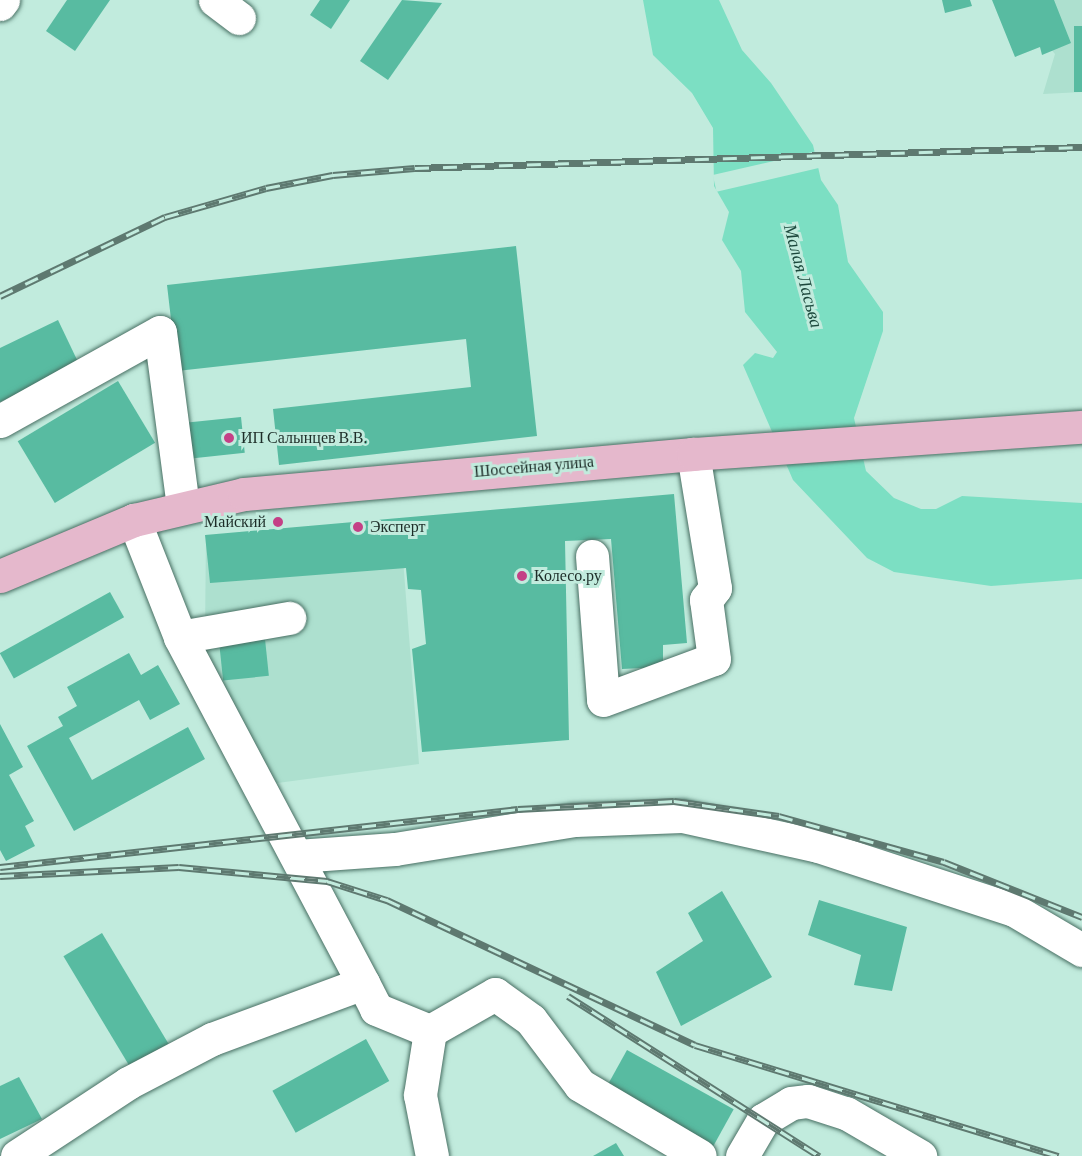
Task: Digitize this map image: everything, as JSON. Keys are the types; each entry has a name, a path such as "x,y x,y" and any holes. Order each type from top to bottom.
{"main road":[{"name":"Шоссейная улица","path":"0,576 134,520 183,506 363,481 865,441 1082,427"}],"street":[{"path":"0,4 3,0"},
{"path":"0,421 160,332 183,506"},
{"path":"592,556 603,699 714,658 706,600 715,588 693,454"},
{"path":"134,520 180,637 376,1009 430,1031"},
{"path":"180,637 289,618"},
{"path":"297,856 395,849 586,818 682,816 818,846 1004,906 1034,919 1082,950"},
{"path":"17,1156 128,1083 212,1039 363,983"},
{"path":"430,1031 495,994 531,1020 580,1085 699,1156"},
{"path":"430,1031 420,1095 432,1156"},
{"path":"742,1156 763,1120 791,1103 808,1101 846,1113 920,1156"}],"shaded area":[{"path":"1010,0 1082,0 1082,92 1043,94 1055,54"},
{"path":"400,521 419,764 270,784 213,669 205,633 206,538"}],"water":[{"name":"Малая Ласьва","path":"643,0 719,0 742,50 771,83 813,145 821,180 838,205 848,262 883,312 883,331 854,418 866,471 894,498 921,509 936,509 962,496 1082,503 1082,579 991,586 894,572 867,558 793,480 743,365 755,353 773,358 777,352 745,312 741,271 722,240 729,212 714,186 713,128 692,93 653,55"}],"pier":[{"path":"817,151 821,168 717,192 713,175"}],"building":[{"path":"67,0 110,0 75,51 46,31"},
{"path":"320,0 350,0 331,29 310,15"},
{"path":"402,0 442,3 388,80 360,61"},
{"path":"942,0 970,0 972,6 945,13"},
{"path":"992,0 1054,0 1071,43 1042,55 1040,47 1015,57"},
{"path":"1074,26 1082,26 1082,92 1074,92"},
{"path":"516,246 537,436 279,465 273,409 471,387 466,339 177,371 167,285"},
{"path":"58,320 79,364 0,402 0,348"},
{"path":"118,381 155,443 55,503 18,441"},
{"path":"241,417 245,453 189,459 185,423"},
{"path":"674,494 687,643 663,645 663,667 622,669 611,539 565,541 569,740 422,752 412,649 426,644 421,590 408,589 406,568 210,583 205,535"},
{"path":"110,592 124,617 14,678 0,653"},
{"path":"265,639 269,676 223,681 219,644"},
{"path":"129,653 141,675 158,665 180,704 150,720 139,700 69,738 92,780 188,727 205,759 74,831 27,746 63,726 58,717 77,706 67,687"},
{"path":"0,724 23,767 9,775 34,821 25,826 35,846 6,861 0,850"},
{"path":"722,891 772,977 681,1026 656,972 703,941 688,913"},
{"path":"819,900 907,927 892,991 854,985 861,955 808,935"},
{"path":"102,933 174,1052 135,1075 63,956"},
{"path":"366,1039 389,1081 296,1133 272,1091"},
{"path":"627,1050 734,1109 710,1151 604,1092"},
{"path":"19,1077 42,1119 0,1139 0,1086"},
{"path":"616,1143 624,1156 593,1156"}],"railway":[{"path":"0,296 165,217 266,188 333,175 415,168 1082,147"},
{"path":"0,867 518,809 674,801 779,816 944,862 1082,917"},
{"path":"0,876 179,867 327,881 387,900 695,1045 1058,1156"},
{"path":"568,996 819,1156"}],"place":[{"name":"ИП Салынцев В.В.","path":"229,438"},
{"name":"Майский","path":"278,522"},
{"name":"Эксперт","path":"358,527"},
{"name":"Колесо.ру","path":"522,576"}]}
